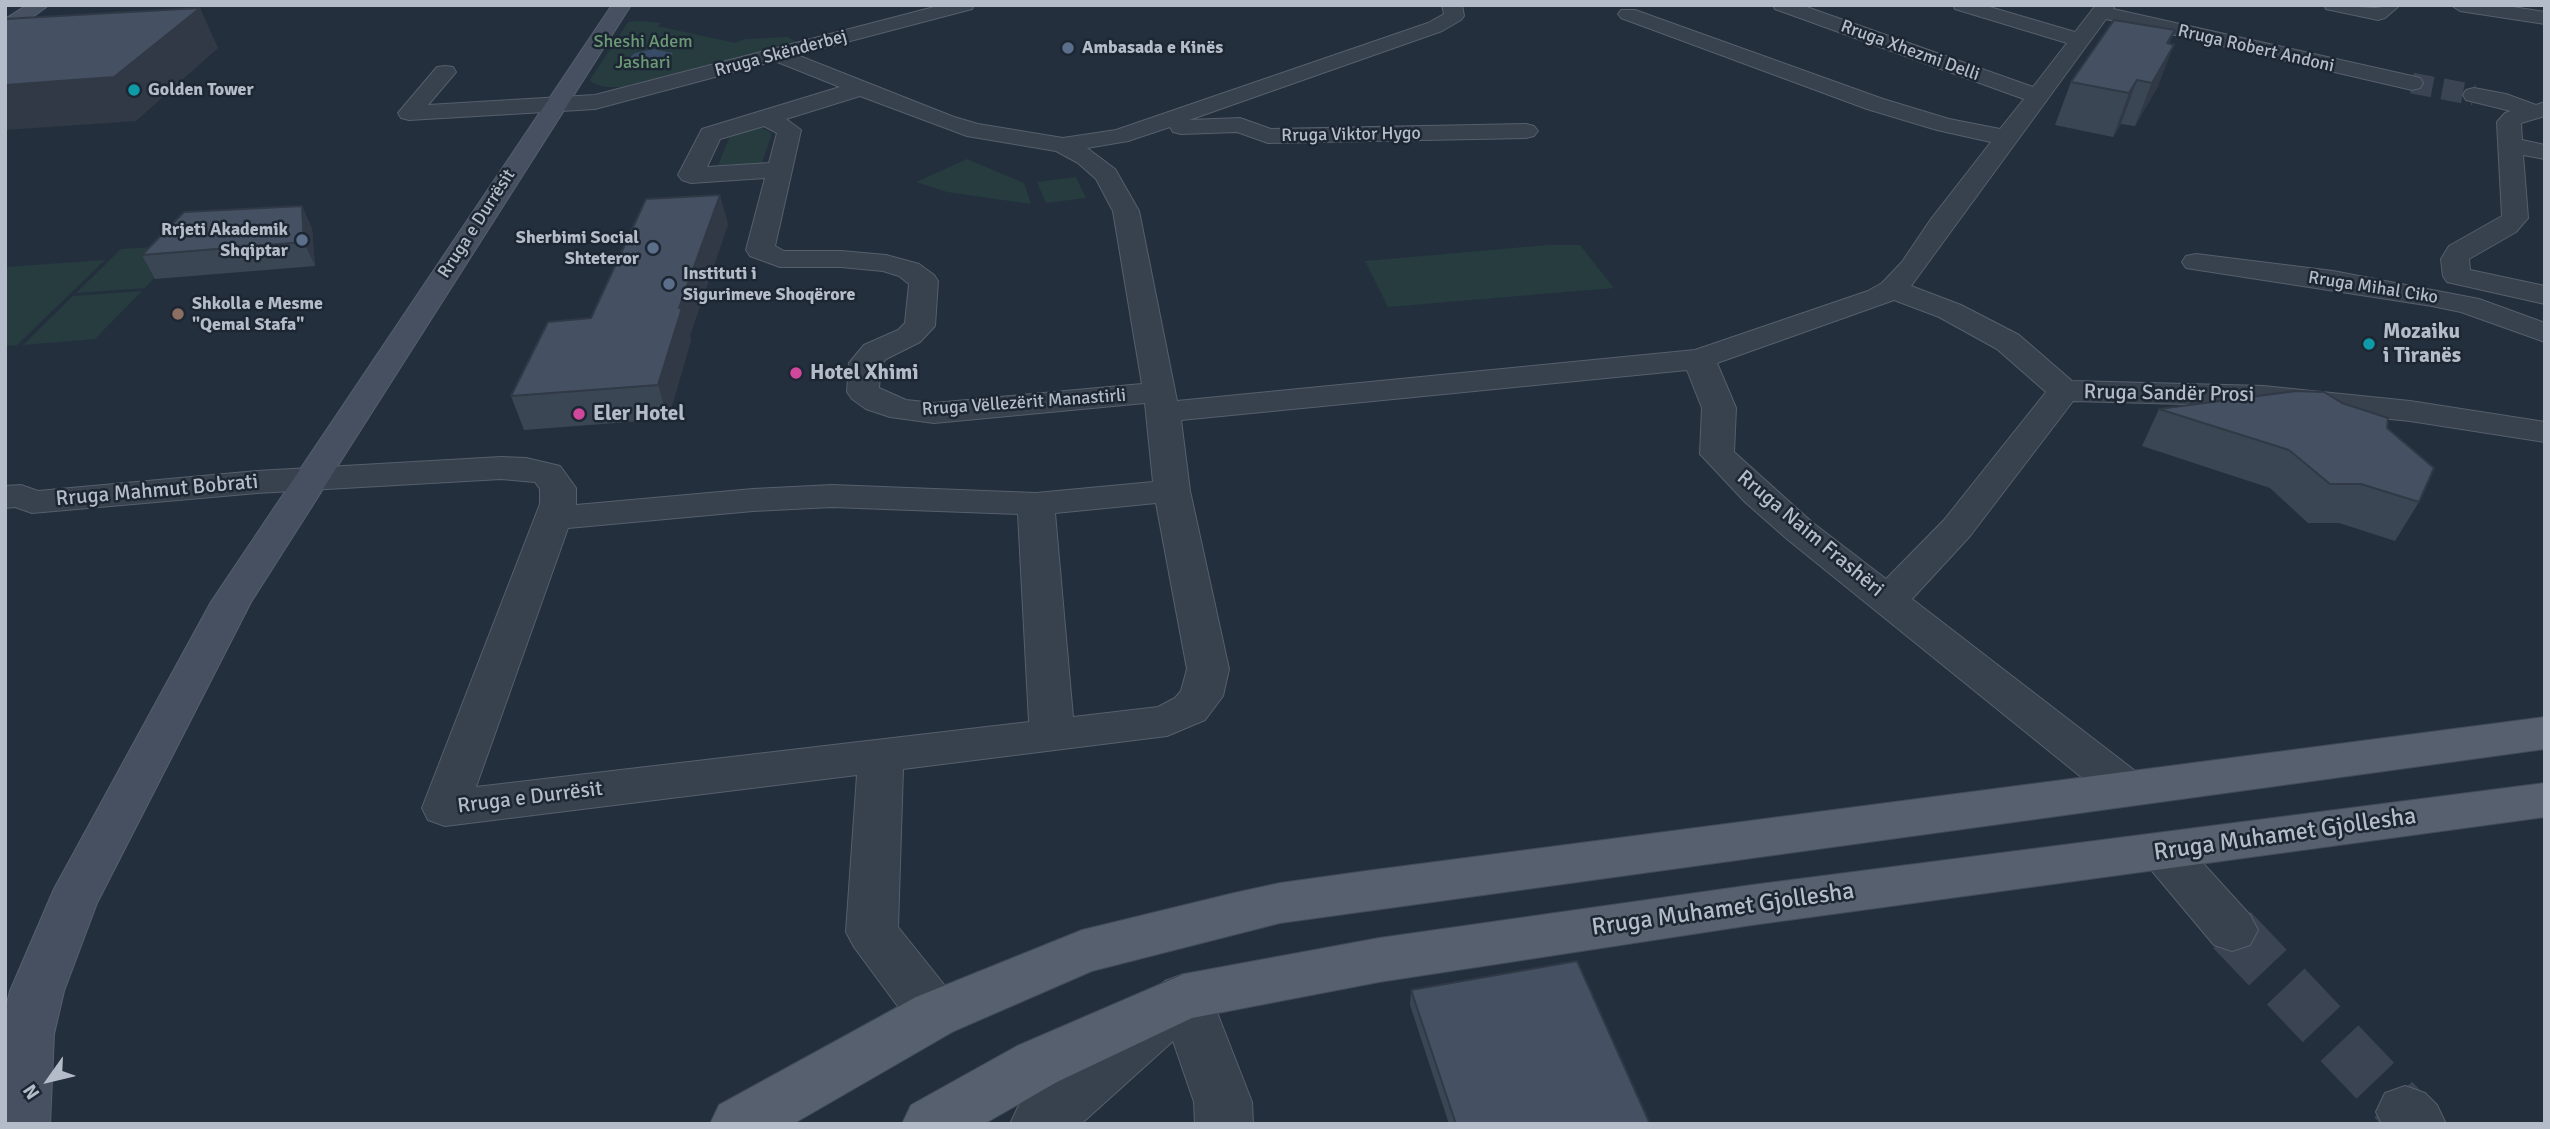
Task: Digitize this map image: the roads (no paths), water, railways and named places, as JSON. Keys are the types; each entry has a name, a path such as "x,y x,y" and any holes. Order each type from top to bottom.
{"main road":[{"path":"5,28 40,5"},
{"name":"Rruga e Durrësit","path":"21,1124 27,1034 32,1012 37,991 72,903 231,602 622,5"},
{"path":"739,1124 935,1014 1082,952 1280,903 2545,733"},
{"name":"Rruga Muhamet Gjollesha","path":"931,1124 1037,1064 1184,996 1406,956 1766,903 2545,800"}],"street":[{"name":"Rruga Skënderbej","path":"445,72 409,113 595,102 965,5"},
{"name":"Rruga Viktor Hygo","path":"1063,145 1100,141 1136,131 1435,27 1454,16 1452,5"},
{"name":"Rruga Xhezmi Delli","path":"1782,5 2037,96"},
{"path":"1962,5 2079,40"},
{"path":"2333,5 2378,14 2390,5"},
{"path":"2460,5 2545,18"},
{"path":"1660,7 1629,14 1875,104 1945,125 2007,138"},
{"path":"1699,359 1878,297 1892,289 1912,268 1940,225 2103,9"},
{"name":"Rruga Robert Andoni","path":"2103,9 2412,83"},
{"path":"778,55 859,89 975,131 1063,145 1087,158 1105,174 1126,211 1161,402 1172,491 1208,669 1201,696 1190,709 1167,721 881,757 872,932 935,1014"},
{"path":"779,170 691,175 710,134 859,89"},
{"path":"2474,95 2540,111"},
{"name":"Rruga Mihal Ciko","path":"2540,111 2513,118 2509,122 2509,145 2523,197 2515,218 2507,226 2459,253 2455,260 2457,276 2545,295"},
{"name":"Rruga Vëllezërit Manastirli","path":"766,118 789,130 760,250 780,259 886,262 909,270 924,281 920,326 909,336 875,352 865,363 863,392 878,402 902,410 934,413 1161,402 1699,359"},
{"name":"Rruga Viktor Hygo","path":"1136,131 1218,124 1240,125 1268,136 1526,131"},
{"path":"2509,145 2545,152"},
{"name":"Rruga Mihal Ciko","path":"2196,262 2333,280 2432,297 2469,305 2545,333"},
{"path":"1892,289 1951,311 2008,342 2064,391"},
{"name":"Rruga Naim Frashëri","path":"1699,359 1719,408 1717,454 1800,531 2127,789"},
{"name":"Rruga Sandër Prosi","path":"1889,600 1957,528 2064,391 2263,396 2410,411 2545,432"},
{"name":"Rruga e Durrësit","path":"311,480 501,468 526,469 547,474 558,488 558,504 445,808 881,757"},
{"name":"Rruga Mahmut Bobrati","path":"5,497 21,496 32,502 257,482 311,480"},
{"path":"553,518 752,500 832,496 1036,504 1172,491"},
{"path":"1036,504 1052,734"},
{"path":"2164,852 2232,930"},
{"path":"1039,1124 1184,996 1223,1102 1224,1124"}],"water":[{"path":"653,49 673,53 667,59 649,63 628,59 635,53"}],"tunnel":[{"path":"2412,83 2474,95"},
{"path":"2232,930 2405,1112"}],"place":[{"name":"Ambasada e Kinës","path":"1068,48"},
{"name":"Golden Tower","path":"134,90"},
{"name":"Rrjeti Akademik Shqiptar","path":"302,240"},
{"name":"Sherbimi Social Shteteror","path":"653,248"},
{"name":"Instituti i Sigurimeve Shoqërore","path":"669,284"},
{"name":"Shkolla e Mesme \"Qemal Stafa\"","path":"178,314"},
{"name":"Mozaiku i Tiranës","path":"2369,344"},
{"name":"Hotel Xhimi","path":"796,373"},
{"name":"Eler Hotel","path":"579,414"}],"park label":[{"name":"Sheshi Adem Jashari","path":"643,52"}]}
